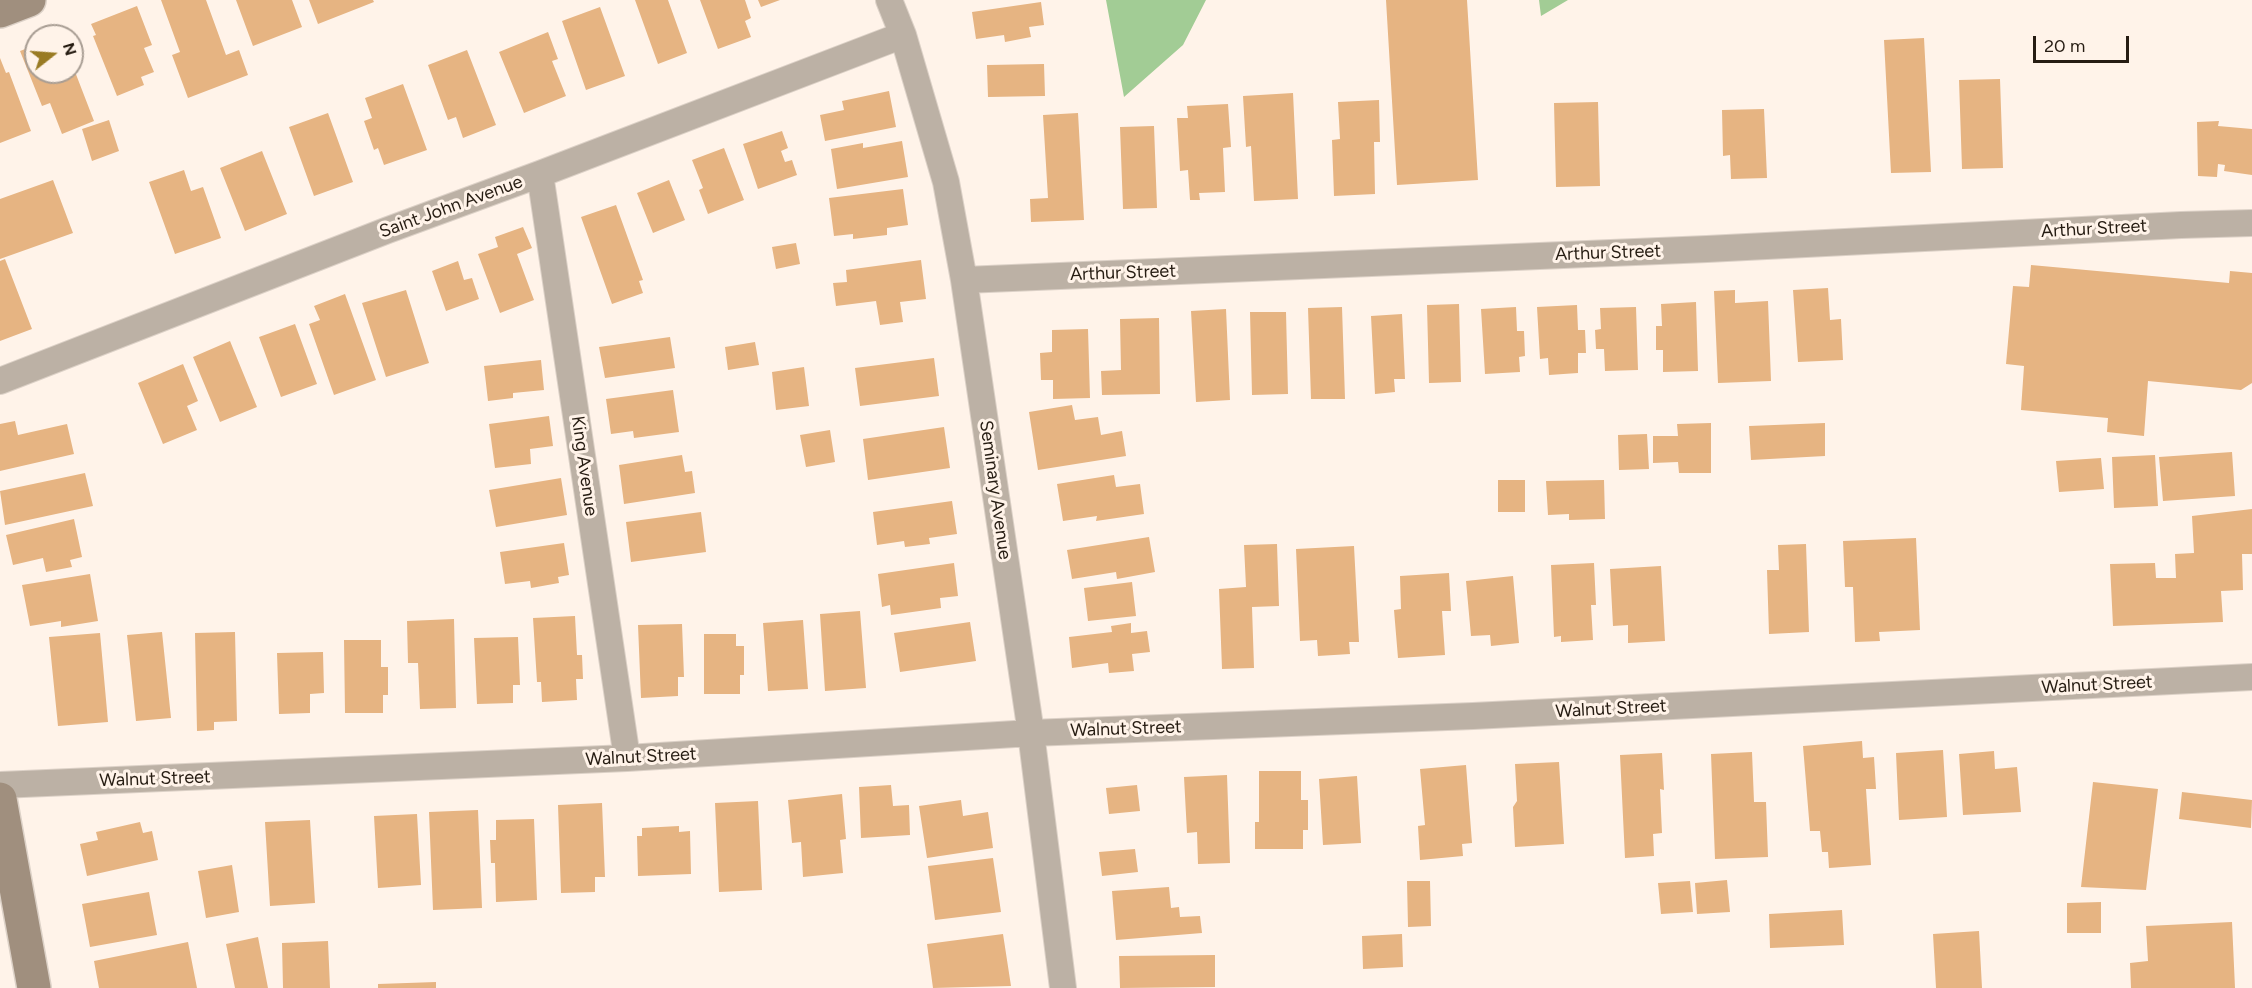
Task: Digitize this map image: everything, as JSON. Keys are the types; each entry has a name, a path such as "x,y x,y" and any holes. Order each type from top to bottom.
{"street":[{"path":"0,11 29,0"},
{"name":"Seminary Avenue","path":"889,0 903,35 946,182 964,280 1030,732 1063,988"},
{"name":"Saint John Avenue","path":"0,381 388,230 903,35"},
{"name":"King Avenue","path":"540,174 627,758"},
{"name":"Arthur Street","path":"964,280 1683,250 2252,223"},
{"name":"Walnut Street","path":"0,785 627,758 1030,732 1473,716 2252,677"},
{"path":"0,799 34,988"}],"green space":[{"path":"1106,0 1206,0 1183,45 1124,97"},
{"path":"1539,0 1568,0 1541,16"}],"building":[{"path":"161,0 206,0 226,55 239,50 248,75 188,98 172,55 180,52"},
{"path":"236,0 292,0 302,27 253,46"},
{"path":"309,0 373,0 374,2 318,24"},
{"path":"635,0 668,0 687,53 658,64"},
{"path":"700,0 745,0 751,18 745,21 751,37 718,49"},
{"path":"758,0 780,0 761,7"},
{"path":"1386,0 1467,0 1478,180 1397,185"},
{"path":"1041,2 1044,25 1029,27 1031,37 1005,42 1004,35 976,39 972,12"},
{"path":"137,6 152,45 144,48 154,72 141,77 144,85 117,96 93,36 96,35 91,24"},
{"path":"600,7 625,76 586,90 562,21"},
{"path":"548,32 558,59 552,61 566,96 524,113 499,52"},
{"path":"1924,38 1931,172 1891,173 1884,40"},
{"path":"24,50 24,61 20,51"},
{"path":"467,50 496,125 463,138 456,117 448,120 428,65"},
{"path":"0,58 6,73 9,72 31,131 0,143"},
{"path":"1044,64 1045,96 988,97 987,65"},
{"path":"2000,79 2003,168 1962,169 1959,80"},
{"path":"33,84 80,84 94,121 62,134 50,103 42,106"},
{"path":"403,84 427,150 384,165 378,148 374,150 364,121 372,118 365,98"},
{"path":"889,91 896,127 825,141 820,115 844,110 842,101"},
{"path":"1293,93 1298,199 1254,201 1251,146 1246,147 1243,96"},
{"path":"1379,100 1380,142 1374,142 1375,194 1334,196 1332,140 1340,139 1338,102"},
{"path":"1598,102 1600,186 1556,187 1554,103"},
{"path":"1228,104 1231,147 1223,148 1225,192 1199,193 1200,200 1190,200 1188,170 1180,171 1177,118 1188,118 1187,106"},
{"path":"1764,109 1767,178 1731,179 1730,155 1723,156 1722,110"},
{"path":"328,113 353,182 314,196 289,127"},
{"path":"1078,113 1084,220 1031,222 1030,199 1048,198 1043,115"},
{"path":"109,120 119,151 92,161 82,129"},
{"path":"2219,121 2218,126 2252,129 2252,175 2224,171 2225,165 2218,164 2217,177 2198,176 2197,122"},
{"path":"1154,126 1157,208 1123,209 1120,127"},
{"path":"782,131 788,148 781,151 785,162 792,160 797,175 758,189 743,144"},
{"path":"902,141 908,177 837,189 831,149 863,143 863,148"},
{"path":"724,148 744,200 708,214 699,190 703,188 692,160"},
{"path":"262,151 287,214 245,231 220,168"},
{"path":"184,170 191,191 203,187 221,238 175,254 149,182"},
{"path":"53,180 73,233 0,259 0,199"},
{"path":"669,180 685,220 653,233 637,193"},
{"path":"903,189 908,225 887,228 887,235 853,239 853,234 834,236 829,198"},
{"path":"616,205 643,280 639,281 643,293 612,304 581,217"},
{"path":"523,227 532,248 517,254 534,300 500,313 478,254 498,247 495,237"},
{"path":"796,243 800,264 776,269 772,247"},
{"path":"5,259 32,329 0,341 0,261"},
{"path":"921,260 926,299 900,302 903,322 880,325 876,301 836,306 833,283 847,282 846,270"},
{"path":"458,261 464,280 472,278 479,299 446,311 432,271"},
{"path":"2031,265 2229,283 2230,271 2252,273 2252,383 2241,390 2148,381 2144,436 2107,432 2108,418 2021,410 2024,366 2006,364 2013,286 2029,287"},
{"path":"1828,288 1830,320 1841,319 1843,360 1798,362 1793,290"},
{"path":"406,290 429,363 386,377 362,303"},
{"path":"1735,290 1735,303 1768,301 1771,381 1718,383 1714,291"},
{"path":"345,294 376,380 334,395 309,324 320,320 314,306"},
{"path":"1696,302 1698,371 1663,372 1663,350 1656,350 1656,326 1662,326 1661,304"},
{"path":"1459,304 1461,382 1429,383 1427,305"},
{"path":"1577,305 1578,330 1585,330 1586,353 1578,353 1578,373 1549,375 1548,358 1540,359 1537,307"},
{"path":"1342,307 1345,399 1311,399 1308,308"},
{"path":"1516,307 1517,331 1524,331 1525,356 1519,357 1520,372 1485,374 1481,309"},
{"path":"1636,307 1638,370 1605,371 1604,349 1596,349 1595,330 1601,329 1600,308"},
{"path":"1226,309 1230,400 1196,402 1191,311"},
{"path":"1250,312 1286,312 1288,394 1252,395"},
{"path":"1402,314 1405,379 1394,379 1395,392 1375,394 1371,316"},
{"path":"1159,318 1160,394 1102,395 1101,371 1121,370 1120,319"},
{"path":"295,324 317,384 281,397 259,337"},
{"path":"1088,329 1090,398 1053,399 1053,380 1041,380 1040,353 1052,352 1052,330"},
{"path":"670,337 675,368 605,378 599,347"},
{"path":"230,341 257,407 220,422 193,357"},
{"path":"755,342 759,365 728,370 725,347"},
{"path":"934,358 939,396 860,406 855,368"},
{"path":"541,360 544,390 513,393 513,398 488,401 484,366"},
{"path":"183,364 198,401 187,406 197,430 163,444 138,383"},
{"path":"804,367 809,406 776,410 772,372"},
{"path":"673,390 679,432 634,438 633,431 611,434 606,399"},
{"path":"1072,405 1075,420 1098,417 1101,435 1122,431 1126,456 1038,470 1029,412"},
{"path":"549,416 553,446 530,449 531,464 495,468 489,424"},
{"path":"15,421 18,435 67,424 74,454 0,471 0,424"},
{"path":"1711,423 1711,473 1679,473 1678,462 1653,463 1653,436 1678,436 1677,424"},
{"path":"1825,423 1825,456 1751,460 1749,426"},
{"path":"944,427 950,468 868,480 863,439"},
{"path":"830,430 835,462 806,467 800,435"},
{"path":"1647,434 1649,469 1619,470 1618,435"},
{"path":"2232,452 2235,496 2163,501 2159,457"},
{"path":"682,455 685,472 692,471 695,493 624,504 619,465"},
{"path":"2155,455 2158,506 2114,508 2112,457"},
{"path":"2101,458 2104,489 2059,492 2056,461"},
{"path":"85,473 93,506 5,525 0,491"},
{"path":"1114,475 1116,487 1140,484 1144,514 1096,521 1097,516 1063,521 1057,484"},
{"path":"561,478 567,515 496,527 489,490"},
{"path":"1498,480 1525,480 1525,512 1498,512"},
{"path":"1604,480 1605,519 1569,520 1569,514 1548,515 1546,481"},
{"path":"952,501 957,534 929,538 930,544 905,547 904,541 877,545 873,512"},
{"path":"2252,509 2252,554 2242,554 2243,590 2221,591 2223,622 2113,626 2110,564 2155,563 2156,578 2176,578 2175,554 2194,553 2192,516"},
{"path":"701,512 706,552 631,562 626,522"},
{"path":"74,519 82,557 70,560 72,567 46,572 43,558 13,565 6,535"},
{"path":"1149,537 1155,572 1117,579 1116,572 1072,579 1067,550"},
{"path":"1916,538 1920,630 1879,632 1880,641 1855,642 1853,587 1845,587 1843,541"},
{"path":"564,543 569,575 558,577 559,583 531,588 530,581 505,584 500,552"},
{"path":"1277,544 1279,606 1252,607 1254,668 1222,669 1219,589 1246,587 1244,545"},
{"path":"1806,544 1809,632 1769,634 1767,570 1779,570 1778,545"},
{"path":"1354,546 1359,642 1349,642 1350,654 1318,656 1317,640 1300,641 1296,549"},
{"path":"954,563 958,596 940,598 941,608 891,615 890,605 882,607 878,574"},
{"path":"1594,563 1596,605 1591,605 1593,640 1561,642 1561,636 1554,637 1551,565"},
{"path":"1661,566 1665,641 1628,643 1628,625 1613,626 1610,569"},
{"path":"1449,573 1451,611 1442,611 1445,655 1398,658 1394,610 1401,609 1400,576"},
{"path":"90,574 98,621 61,627 61,621 30,626 22,585"},
{"path":"1513,576 1519,643 1491,646 1490,635 1471,636 1466,581"},
{"path":"1132,582 1136,616 1088,621 1084,588"},
{"path":"860,611 866,688 825,691 820,614"},
{"path":"575,616 577,655 582,655 583,679 576,679 577,700 542,702 541,682 537,682 533,618"},
{"path":"454,619 456,708 420,709 418,663 408,663 407,621"},
{"path":"803,620 808,689 768,691 763,623"},
{"path":"970,622 976,661 900,672 894,633"},
{"path":"1131,623 1131,633 1147,631 1150,652 1132,654 1134,671 1109,673 1108,663 1072,668 1069,637 1112,632 1111,626"},
{"path":"682,624 684,677 678,677 678,696 641,698 638,625"},
{"path":"162,632 171,718 136,721 127,635"},
{"path":"235,632 237,721 214,722 214,730 197,731 195,633"},
{"path":"100,633 108,722 58,726 49,637"},
{"path":"704,634 736,634 736,646 744,646 744,675 740,675 740,694 704,694"},
{"path":"518,637 520,685 513,685 513,703 477,704 474,638"},
{"path":"344,640 381,640 381,667 388,667 388,695 383,695 383,713 345,713"},
{"path":"323,652 324,693 310,694 310,713 279,714 277,653"},
{"path":"1862,741 1863,758 1874,757 1876,789 1866,789 1871,865 1829,868 1828,852 1822,852 1820,831 1810,831 1803,746"},
{"path":"1943,750 1947,817 1899,820 1896,753"},
{"path":"1994,751 1995,769 2017,767 2021,812 1963,815 1959,754"},
{"path":"1752,752 1754,802 1766,802 1768,857 1715,859 1711,754"},
{"path":"1662,753 1664,790 1660,789 1662,833 1653,834 1654,856 1625,858 1620,755"},
{"path":"1559,762 1564,844 1515,847 1513,807 1517,801 1515,764"},
{"path":"1466,765 1472,843 1462,844 1463,856 1420,860 1418,826 1425,825 1420,769"},
{"path":"1259,771 1301,771 1301,800 1308,800 1308,830 1303,830 1303,849 1255,849 1255,822 1259,822"},
{"path":"1227,775 1230,863 1198,864 1197,832 1187,833 1184,777"},
{"path":"1357,776 1361,843 1323,845 1319,779"},
{"path":"2093,782 2158,789 2146,890 2081,887"},
{"path":"891,785 893,806 909,805 910,835 861,838 859,787"},
{"path":"1137,785 1140,811 1109,814 1106,788"},
{"path":"2182,792 2252,800 2251,828 2179,819"},
{"path":"842,794 846,839 840,840 843,873 803,877 801,842 792,843 788,800"},
{"path":"961,800 963,816 988,812 993,848 927,858 919,806"},
{"path":"758,801 762,890 719,892 715,803"},
{"path":"602,803 605,877 595,877 595,892 561,893 558,805"},
{"path":"478,810 482,908 433,910 429,812"},
{"path":"417,814 421,885 378,888 374,816"},
{"path":"534,819 537,900 496,902 495,863 491,863 490,840 496,840 496,820"},
{"path":"310,820 315,903 270,906 265,822"},
{"path":"140,822 143,833 152,831 158,860 87,876 80,844 98,840 96,832"},
{"path":"679,826 679,832 690,831 691,874 638,876 637,836 642,836 642,828"},
{"path":"1135,849 1138,872 1102,876 1099,852"},
{"path":"993,858 1001,912 935,920 928,866"},
{"path":"232,865 239,912 206,918 198,871"},
{"path":"1727,880 1730,912 1697,914 1695,883"},
{"path":"1407,881 1430,881 1431,926 1408,927"},
{"path":"1690,881 1693,912 1661,914 1658,883"},
{"path":"1169,887 1171,908 1179,907 1180,917 1200,916 1202,933 1116,940 1112,891"},
{"path":"149,892 157,935 90,947 82,904"},
{"path":"2101,902 2101,933 2067,933 2067,903"},
{"path":"1842,910 1844,945 1770,948 1769,914"},
{"path":"2232,922 2235,988 2131,988 2130,963 2148,961 2146,926"},
{"path":"1979,931 1982,988 1936,988 1933,934"},
{"path":"1003,934 1011,986 933,988 927,944"},
{"path":"1402,934 1403,967 1363,969 1362,936"},
{"path":"258,937 268,988 235,988 226,944"},
{"path":"328,941 330,988 283,988 282,943"},
{"path":"188,942 197,988 99,988 94,961"},
{"path":"1215,955 1215,987 1120,988 1119,956"},
{"path":"436,982 436,988 378,988 378,984"}]}
